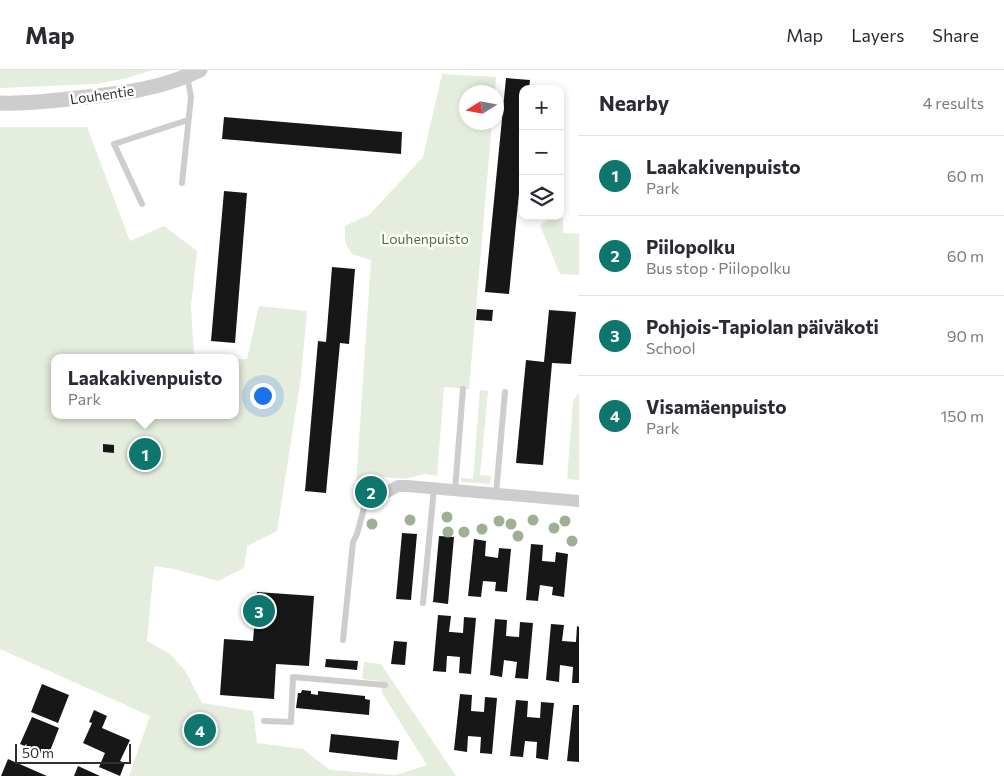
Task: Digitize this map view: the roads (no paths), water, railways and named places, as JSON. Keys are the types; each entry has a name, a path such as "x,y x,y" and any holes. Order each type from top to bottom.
{"street":[{"name":"Louhentie","path":"0,103 47,102 121,93 154,86 194,73"},
{"path":"385,493 398,486 579,501"}],"lane":[{"path":"182,183 194,73"},
{"path":"142,204 114,144 188,120"},
{"path":"455,490 463,389"},
{"path":"496,494 505,392"},
{"path":"424,603 434,488"},
{"path":"344,640 353,542 364,508 377,494 385,493"},
{"path":"264,721 291,722 293,677 385,685"}],"place":[{"name":"Laakakivenpuisto","path":"145,454"},
{"name":"Piilopolku","path":"371,492"},
{"name":"Pohjois-Tapiolan päiväkoti","path":"259,611"},
{"name":"Visamäenpuisto","path":"200,730"}],"park label":[{"name":"Louhenpuisto","path":"425,239"}]}
